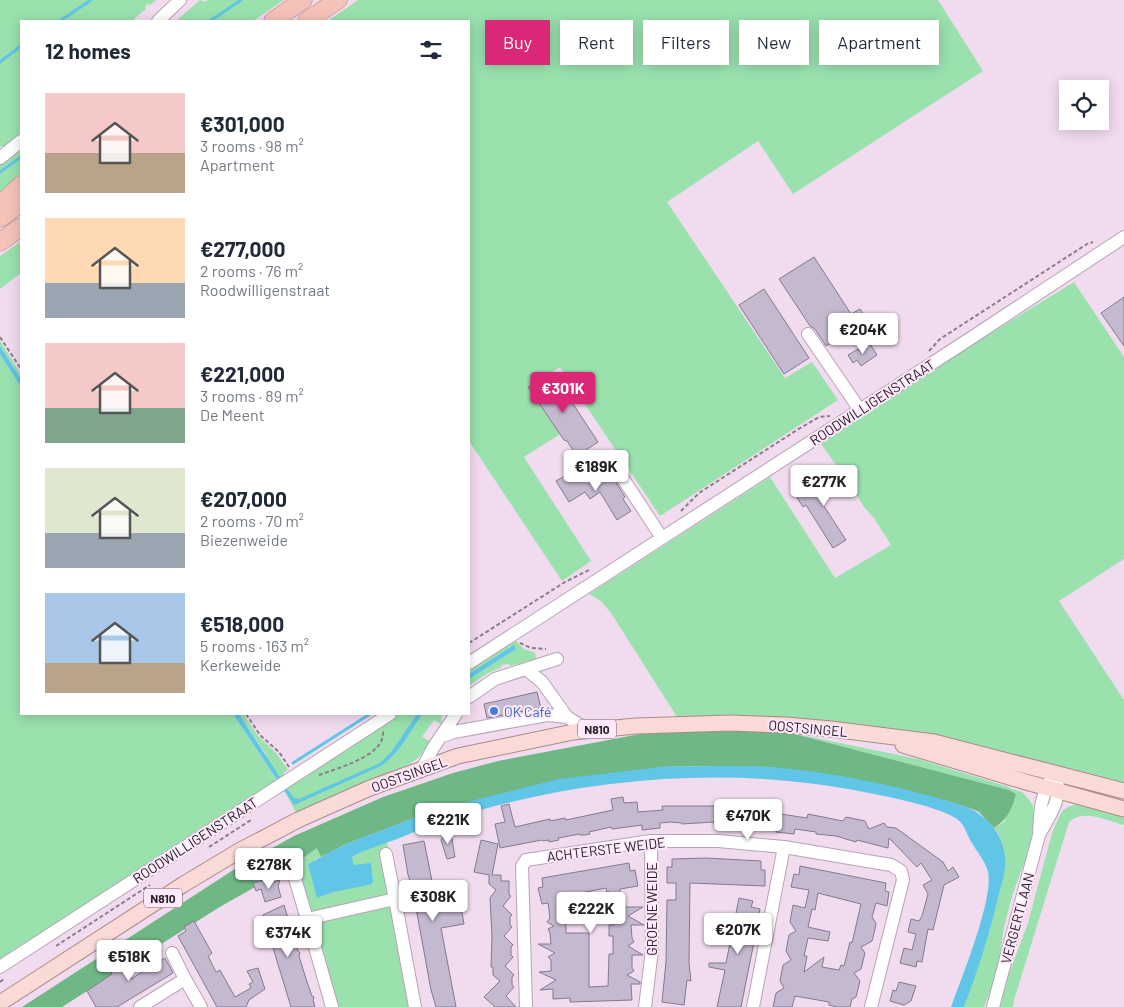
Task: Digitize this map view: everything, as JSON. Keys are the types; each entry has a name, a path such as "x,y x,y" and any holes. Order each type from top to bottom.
{"highway":[{"path":"273,20 303,0"},
{"path":"308,20 338,0"},
{"path":"0,205 20,186"},
{"path":"0,218 20,204"},
{"path":"0,242 20,227"}],"main road":[{"name":"OOSTSINGEL","path":"0,1003 184,884 298,820 332,804 458,756 588,730 636,726 730,723 832,729 934,742 1124,792"},
{"name":"OOSTSINGEL","path":"873,735 1124,809"}],"street":[{"path":"159,20 180,0"},
{"path":"0,158 20,142"},
{"name":"ROODWILLIGENSTRAAT","path":"470,662 1124,237"},
{"path":"808,334 860,410"},
{"path":"616,468 662,538"},
{"path":"470,696 495,679 557,659"},
{"path":"526,669 542,682 567,717 588,730"},
{"name":"ROODWILLIGENSTRAAT","path":"0,966 388,715"},
{"path":"422,769 455,715"},
{"path":"440,737 454,732 546,715 567,717"},
{"path":"1052,789 1055,774"},
{"name":"VERGERTLAAN","path":"995,1005 1039,835 1054,809 1052,789"},
{"name":"ACHTERSTE WEIDE","path":"526,1007 522,866 526,860 651,841 718,841 784,847 891,865 901,871 903,880 871,1007"},
{"name":"GROENEWEIDE","path":"645,1007 652,950 651,841"},
{"path":"752,1007 784,847"},
{"path":"386,854 414,1007"},
{"path":"294,875 332,1007"},
{"path":"307,919 395,899"},
{"path":"172,953 201,1007"},
{"path":"140,1007 185,979"}],"path":[{"name":"ROODWILLIGENSTRAAT","path":"925,355 940,339 1087,244 1100,240"},
{"path":"0,337 20,367"},
{"name":"ROODWILLIGENSTRAAT","path":"678,515 699,493 819,417 831,415"},
{"path":"470,642 565,582 593,568"},
{"path":"247,715 260,735 279,752 295,775"}],"green space":[{"path":"0,0 156,0 150,5 148,4 145,7 146,9 134,19 136,20 20,20 20,139 5,150 2,146 0,147"},
{"path":"200,0 205,2 208,0 284,0 254,20 177,20"},
{"path":"358,0 938,0 983,71 793,194 758,141 667,202 785,378 812,362 838,400 660,516 560,367 529,387 560,434 524,457 591,561 562,581 470,443 470,20 329,20"},
{"path":"20,145 20,182 0,199 0,162"},
{"path":"20,242 20,274 0,289 0,256"},
{"path":"1074,282 1124,357 1124,559 1059,601 1124,700 1124,784 1043,767 720,717 677,717 611,613 601,601 589,594 770,477 835,578 891,545 821,444 967,348"},
{"path":"0,341 20,372 20,377 0,346"},
{"path":"0,354 20,385 20,715 234,715 278,781 265,753 240,715 244,715 259,737 277,754 288,770 283,773 286,778 0,961"},
{"path":"514,639 524,649 535,653 536,659 510,666 509,664 501,665 502,667 488,673 470,685 470,666"},
{"path":"394,715 442,715 442,725 434,720 422,737 431,742 419,757 410,764 297,814 282,787"},
{"path":"716,729 787,732 1009,790 1016,794 1008,814 994,828 979,812 967,807 834,776 769,767 661,767 412,819 346,844 321,857 317,848 292,866 218,908 62,1007 22,1007 241,865 294,836 383,797 453,773 498,761 656,731"},
{"path":"787,732 918,759 1009,787 1022,792 1028,798 1033,806 1034,818 1030,848 1013,893 1004,927 998,970 984,1007 964,1007 997,903 1005,863 998,833 994,828 1004,822 1016,794 1009,790"},
{"path":"1077,804 1087,804 1124,812 1124,825 1088,816 1081,816 1069,822 1013,1007 1000,1007 1006,982 1028,923 1052,833 1063,810"},
{"path":"387,842 389,850 389,898 315,913 311,909 303,890 297,863 317,848 321,857 314,860 317,898 334,892 354,865 352,857"},
{"path":"390,907 411,1007 339,1007 315,931 316,926 341,915 362,910"}],"water":[{"path":"0,346 20,377 20,385 0,354"},
{"path":"514,645 516,649 470,678 470,673"},
{"path":"234,715 240,715 281,779 278,781"},
{"path":"416,715 421,715 404,742 381,766 294,805 283,788 285,786 294,798 299,799 380,763 392,751"},
{"path":"715,766 794,769 869,781 967,807 987,821 1001,840 1005,856 1005,870 988,937 964,1007 951,1007 976,939 989,884 985,865 962,824 957,819 941,811 917,804 816,784 757,779 696,778 635,781 574,789 515,801 457,817 358,854 352,857 354,865 371,863 372,884 334,892 317,898 308,864 346,844 412,819 459,804 559,779 661,767"}],"building":[{"path":"814,257 851,314 860,309 867,320 826,346 815,329 810,326 779,279"},
{"path":"764,289 809,358 784,374 739,305"},
{"path":"1124,297 1124,346 1101,313"},
{"path":"870,344 877,355 861,366 857,360 853,363 848,355"},
{"path":"552,372 598,442 577,456 528,387"},
{"path":"840,469 846,478 818,497 846,540 833,548 806,505 803,507 796,496"},
{"path":"570,473 575,481 585,474 591,485 610,473 625,497 623,499 631,511 617,520 600,492 590,499 585,492 569,502 556,481"},
{"path":"537,692 541,708 487,718 484,704"},
{"path":"623,797 624,803 637,802 638,812 663,810 662,806 775,806 774,813 807,818 808,814 843,821 846,817 865,821 869,829 884,823 887,827 896,828 943,862 948,871 953,867 959,877 944,885 933,930 928,929 922,962 917,961 916,967 900,963 904,948 912,950 916,934 908,932 911,919 919,921 922,916 928,894 923,885 932,880 921,863 917,867 889,838 888,848 857,840 856,842 836,836 795,829 794,834 776,832 776,827 769,826 770,824 723,822 723,824 714,824 714,822 682,824 671,822 660,823 660,828 642,830 642,825 612,829 611,827 589,832 590,834 558,838 559,840 549,842 549,840 542,840 500,848 495,824 505,822 501,806 509,804 515,827 550,819 550,821 565,818 566,820 613,810 611,799"},
{"path":"450,827 455,857 447,859 441,840"},
{"path":"481,840 498,844 492,875 501,875 501,881 509,881 509,895 511,896 503,906 512,915 510,917 510,925 512,927 504,936 513,945 511,947 511,955 513,957 505,966 514,975 512,977 512,985 514,987 506,996 516,1007 495,1007 484,997 500,981 493,975 493,967 491,967 490,898 496,890 489,884 489,875 474,872"},
{"path":"424,841 433,886 440,885 443,898 459,895 464,924 441,928 456,1007 436,1007 431,990 412,886 408,875 403,845"},
{"path":"706,858 761,861 761,870 765,870 765,886 690,883 689,963 691,981 687,980 684,1005 662,1002 666,962 667,900 676,900 676,883 667,883 667,867 672,867 672,859"},
{"path":"629,863 630,871 635,870 638,886 620,889 620,907 643,907 628,916 644,925 631,925 634,942 628,946 643,955 632,955 632,968 634,971 627,975 640,982 640,984 631,984 632,1000 570,1002 570,998 553,999 553,989 540,990 556,980 539,972 551,971 551,960 548,957 555,953 538,944 551,944 548,929 554,926 547,922 550,918 548,903 542,904 538,888 543,887 542,878","holes":["606,888 607,892 610,892 609,908 614,925 609,925 609,936 613,936 613,954 609,954 608,986 589,987 589,933 566,933 566,916 572,916 571,895"]},
{"path":"800,866 886,883 885,891 889,892 887,906 876,903 872,917 876,923 872,941 861,947 865,953 861,969 854,973 860,981 856,997 852,999 850,1007 837,1007 829,1005 829,1002 795,996 792,1007 773,1007 776,993 784,988 780,981 783,965 791,960 786,951 789,935 796,931 790,922 793,905 805,908 809,890 791,887 794,874 799,875","holes":["818,893 861,904 852,943 850,942 844,966 841,965 839,970 822,967 824,957 804,972 807,956 804,956 808,938 828,941 830,932 808,927 812,909 815,910"]},
{"path":"264,880 265,884 280,880 278,886 281,897 265,902 261,889 256,891 253,883"},
{"path":"739,898 753,901 751,907 760,909 741,1007 717,1007 725,970 709,967 709,963 726,963"},
{"path":"284,905 300,953 299,956 307,982 314,997 315,1007 291,1007 263,915"},
{"path":"194,921 212,953 208,956 216,972 220,970 235,997 251,988 249,984 253,982 247,971 258,968 265,989 249,1000 246,1007 217,1007 178,936 186,931 184,927"},
{"path":"153,947 162,960 165,958 173,973 117,1007 96,1007 87,991 112,974 111,972 121,965 131,979 150,967 142,955"},
{"path":"899,982 916,986 911,1001 904,1005 890,1001 893,990 896,991"}],"waterway":[{"path":"61,20 91,0"},
{"path":"211,20 241,0"},
{"path":"0,62 20,47"},
{"path":"0,172 20,158"},
{"path":"293,763 368,715"}],"place":[{"name":"OK Café","path":"494,711"}]}
